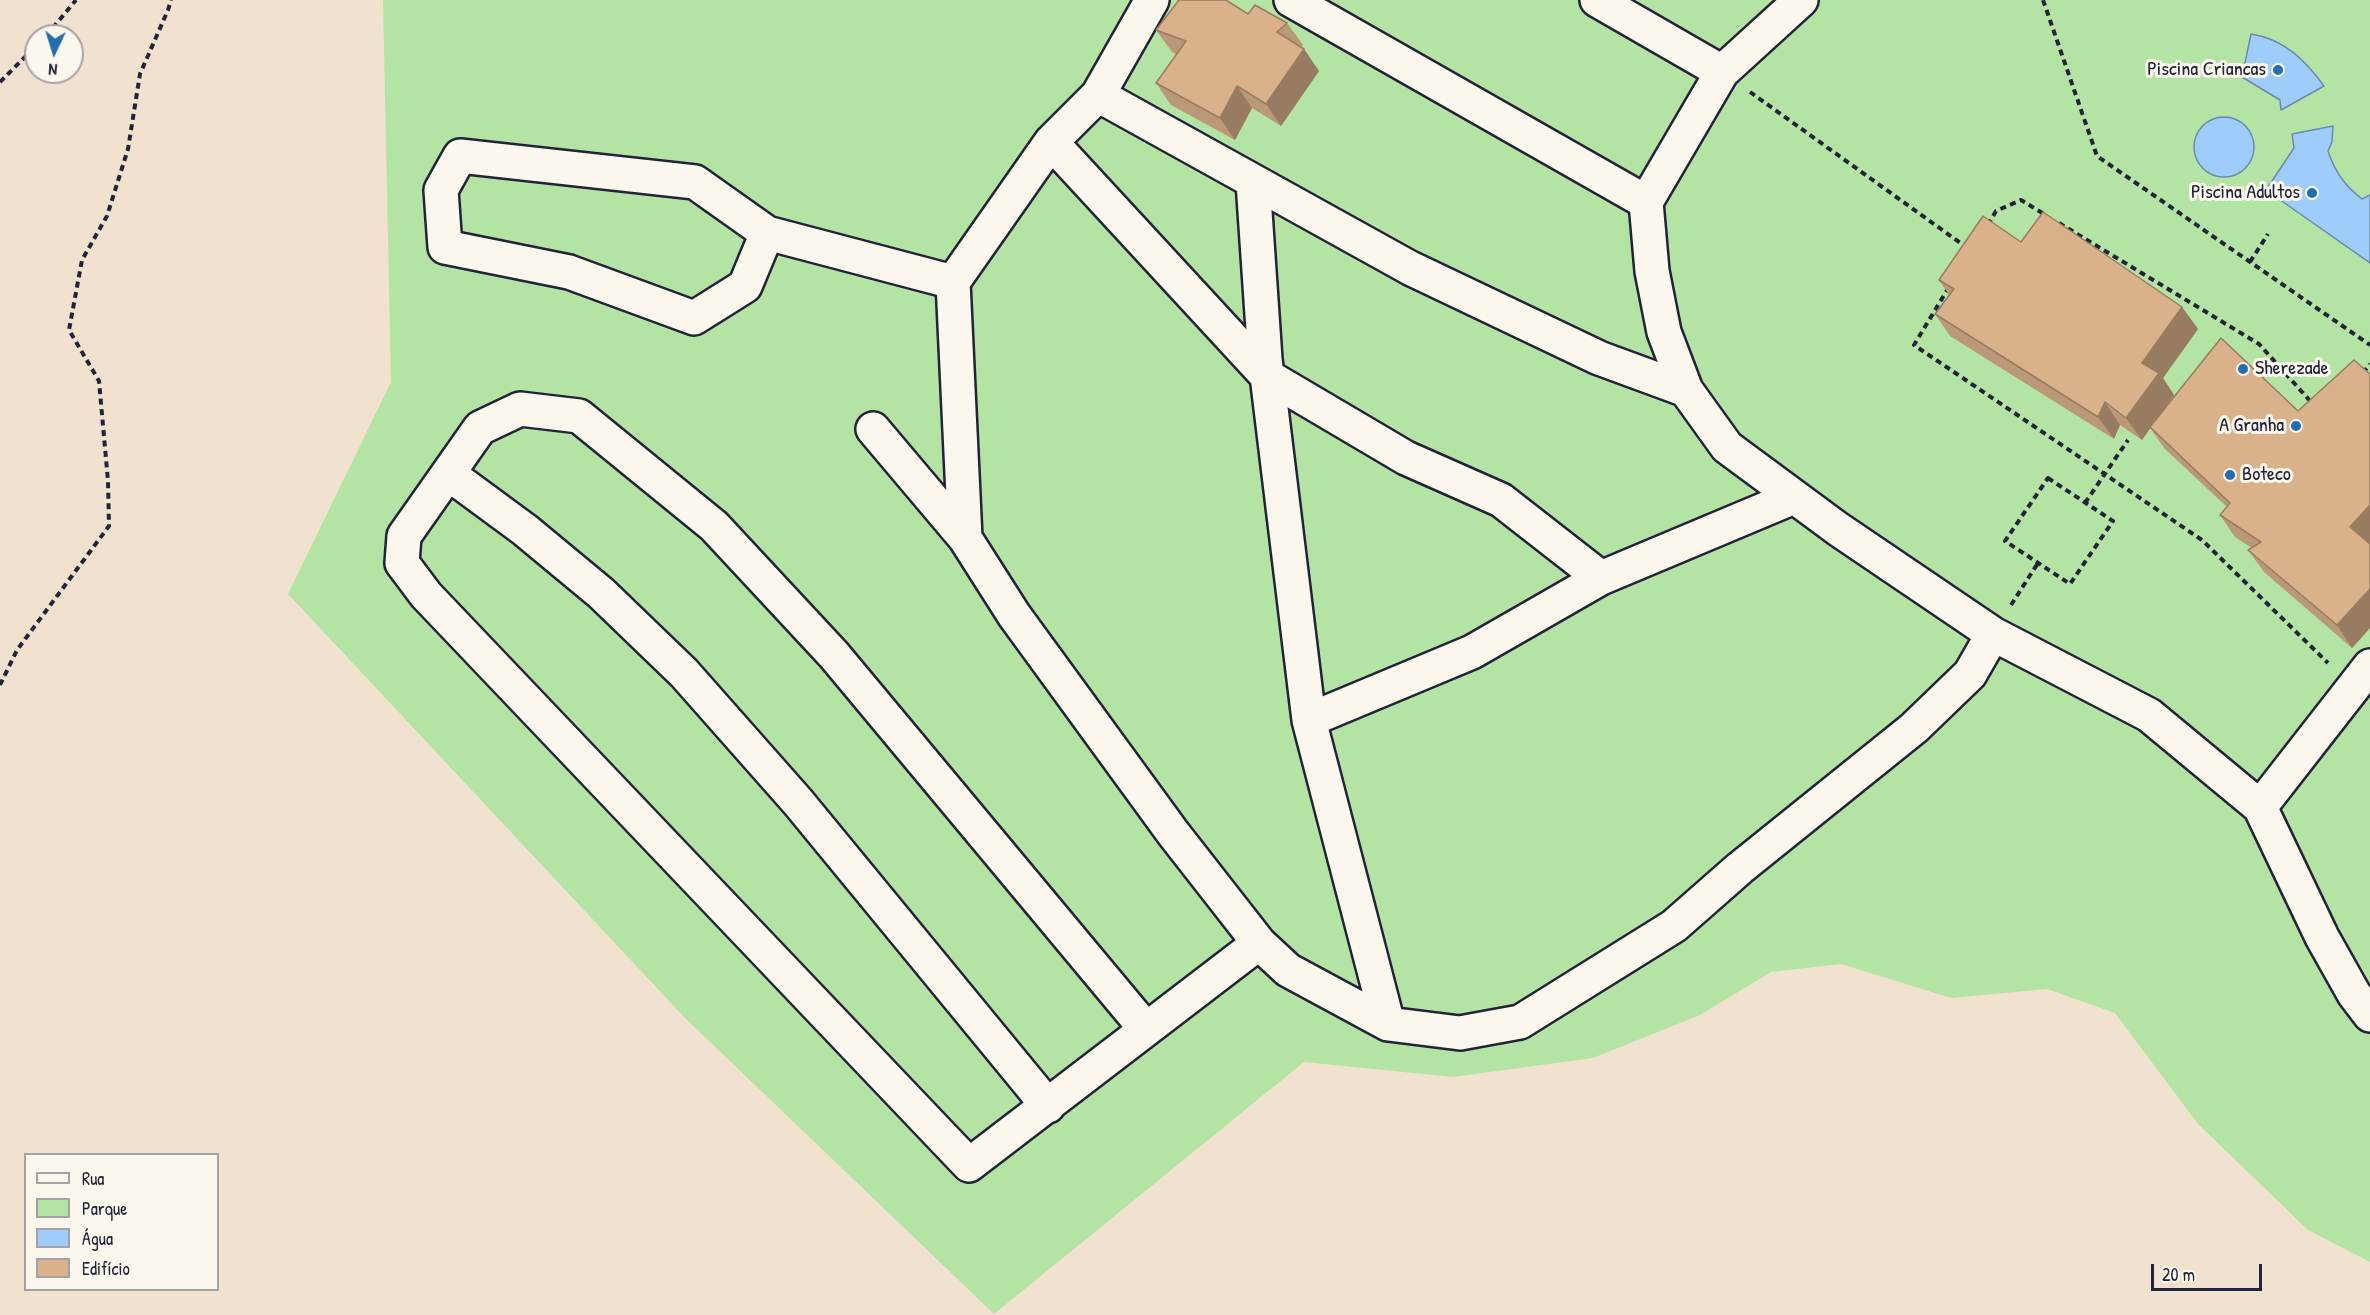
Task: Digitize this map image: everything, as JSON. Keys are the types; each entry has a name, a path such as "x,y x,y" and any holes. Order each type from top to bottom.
{"lane":[{"path":"965,538 953,282 1052,142 1098,94 1152,0"},
{"path":"1291,0 1646,202"},
{"path":"1597,0 1722,72"},
{"path":"1802,0 1722,72 1646,202 1652,271 1664,332 1686,390 1726,447 1794,497 1994,633 2149,715 2260,807 2322,937 2354,994 2370,1015"},
{"path":"1098,94 1420,273 1599,358 1686,390"},
{"path":"1052,142 1267,376 1406,458 1501,500 1600,578"},
{"path":"767,233 745,286 694,318 569,272 445,247 441,190 460,156 695,182 767,233 953,282"},
{"path":"1253,182 1267,376 1309,720 1388,1024"},
{"path":"1145,1028 834,655 714,526 579,416 520,409 480,428 404,536 402,563 426,595 969,1165 1048,1106 1145,1028 1259,943"},
{"path":"873,429 965,538 1021,624 1173,833 1259,943 1288,970 1388,1024 1460,1033 1520,1022 1644,946 1674,926 1740,868 1914,728 1970,674 1994,633"},
{"path":"449,474 525,530 601,593 684,673 798,802 1048,1106"},
{"path":"1309,720 1472,652 1600,578 1794,497"},
{"path":"2260,807 2362,677"}],"path":[{"path":"56,24 75,0"},
{"path":"0,685 17,650 109,526 108,481 99,381 69,330 82,260 107,216 128,149 140,74 171,0"},
{"path":"2043,0 2097,156 2370,345"},
{"path":"0,82 24,58"},
{"path":"1722,72 1971,251"},
{"path":"1984,231 1996,211 2021,200 2259,344 2319,412"},
{"path":"2250,262 2268,234"},
{"path":"1954,279 1914,345 2202,540 2362,677"},
{"path":"2357,378 2370,364"},
{"path":"2085,503 2128,440"},
{"path":"2048,478 2113,521 2070,584 2038,563 2005,541 2048,478"},
{"path":"1994,633 2038,563"}],"green space":[{"path":"383,0 2370,0 2370,1262 2308,1230 2198,1124 2115,1013 2047,989 1951,998 1841,964 1771,972 1700,1015 1593,1058 1453,1077 1304,1062 994,1314 685,1018 288,594 391,382"}],"water":[{"name":"Piscina Criancas","path":"2251,34 2274,41 2293,52 2324,86 2281,110 2280,100 2242,77"},
{"name":"Piscina Adultos","path":"2218,117 2230,117 2241,122 2249,130 2254,147 2252,159 2241,172 2230,177 2218,177 2207,172 2199,164 2194,153 2194,141 2199,130 2207,122"},
{"name":"Piscina Adultos","path":"2333,126 2332,142 2328,151 2334,166 2346,184 2362,199 2370,195 2370,263 2266,190 2294,148 2292,134"}],"building":[{"path":"1179,0 1226,0 1248,14 1255,5 1287,23 1277,32 1304,49 1266,104 1237,86 1220,118 1156,83 1186,41 1156,30"},
{"path":"2043,212 2182,307 2142,363 2159,373 2126,418 2105,402 2098,417 1935,314 1954,289 1939,280 1983,216 2021,242"},
{"path":"2221,338 2298,411 2354,360 2370,374 2370,505 2350,527 2370,544 2370,589 2337,625 2248,550 2261,542 2220,515 2230,503 2150,427"}],"place":[{"name":"Piscina Criancas","path":"2278,70"},
{"name":"Piscina Adultos","path":"2312,193"},
{"name":"Sherezade","path":"2243,369"},
{"name":"A Granha","path":"2296,426"},
{"name":"Boteco","path":"2230,475"}]}
